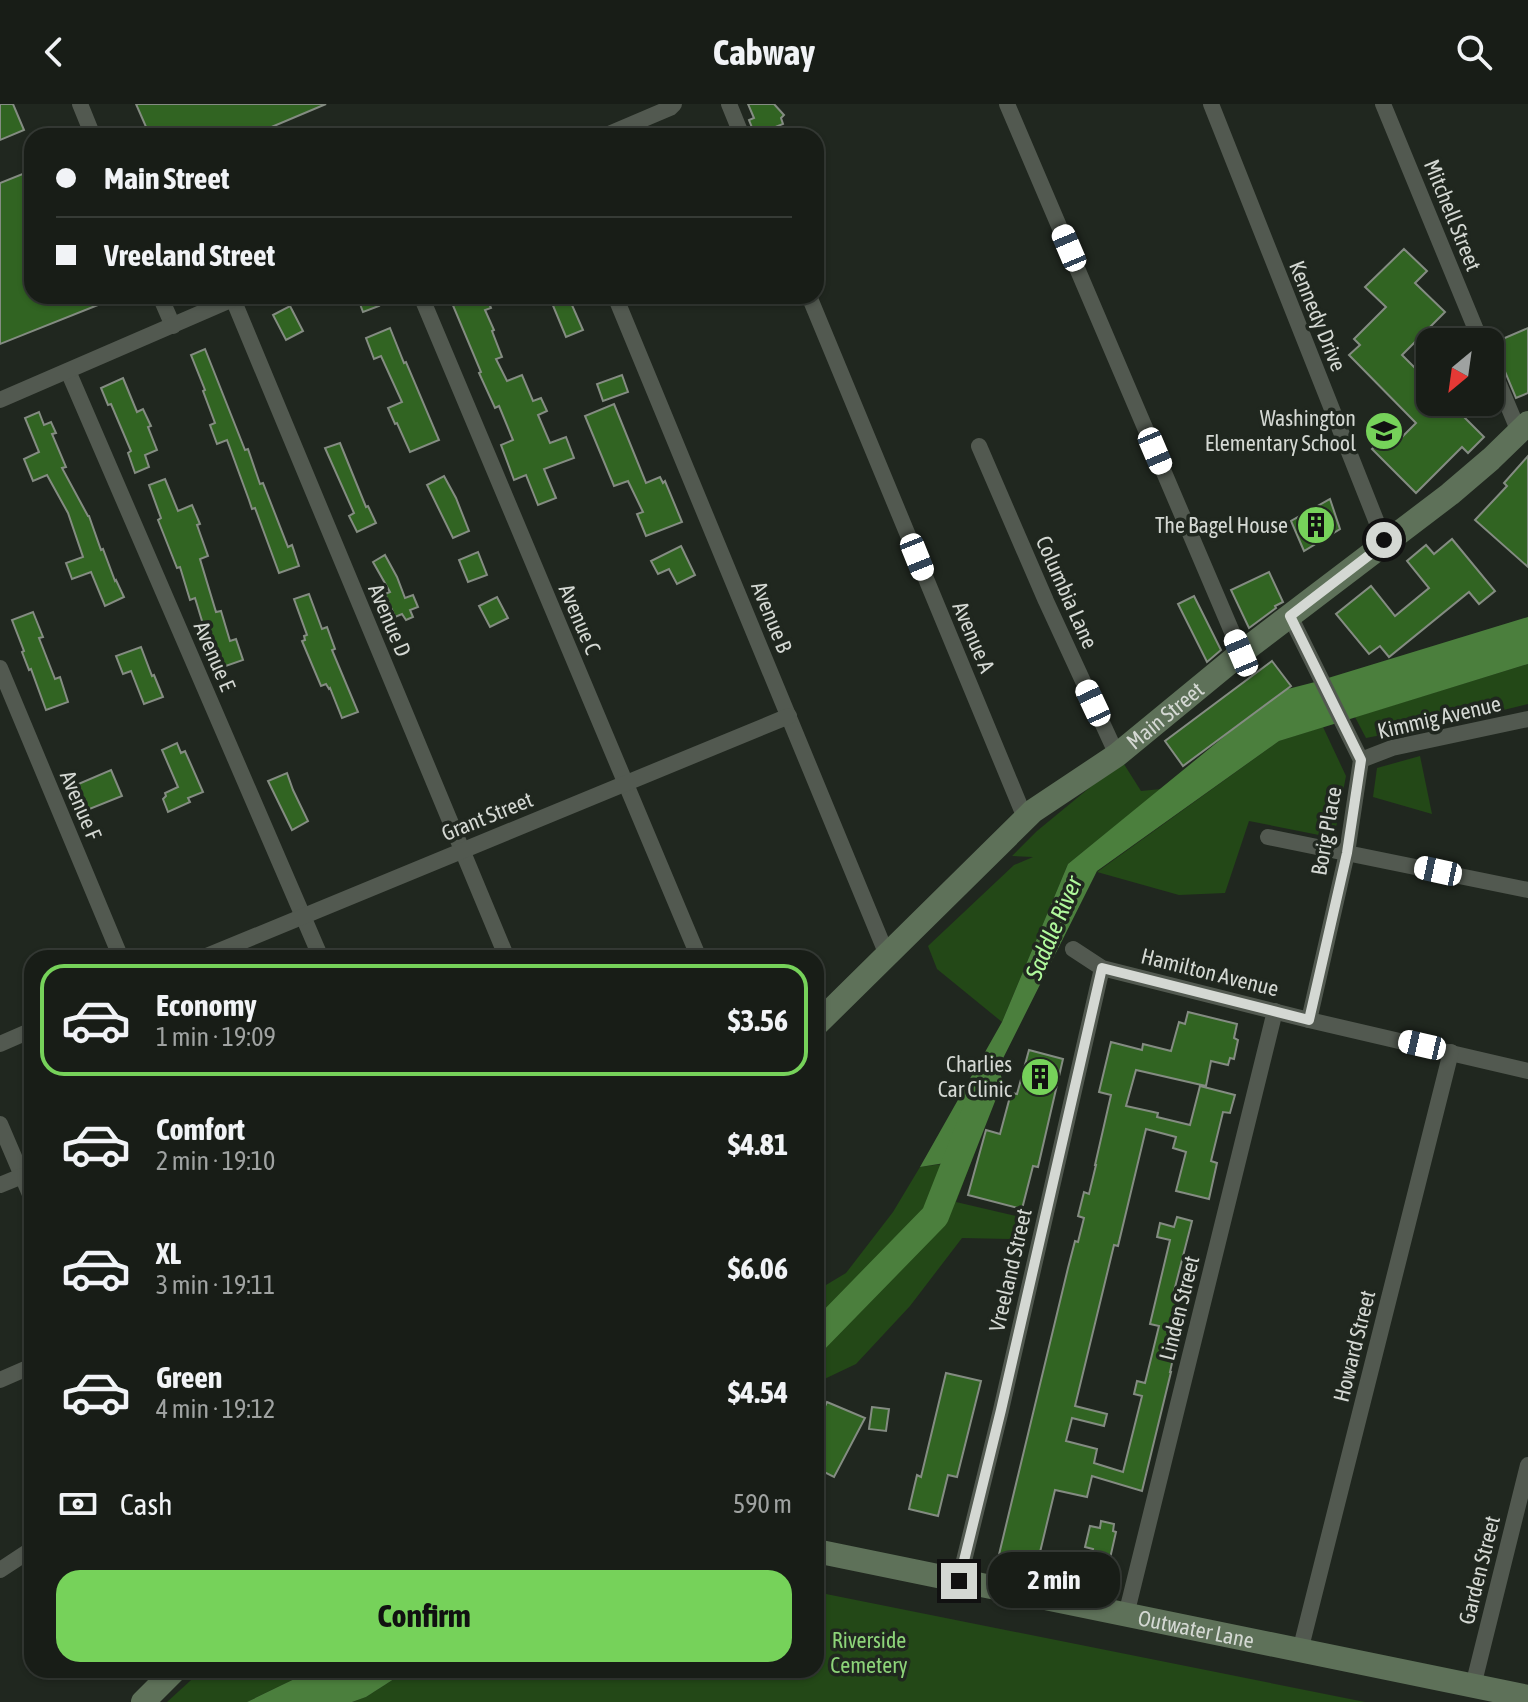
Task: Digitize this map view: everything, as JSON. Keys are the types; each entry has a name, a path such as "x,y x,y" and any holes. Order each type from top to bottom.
{"street":[{"path":"80,104 90,128"},
{"path":"623,128 674,104"},
{"path":"729,104 739,128"},
{"path":"1007,104 1241,653"},
{"name":"Kennedy Drive","path":"1211,104 1385,543"},
{"name":"Mitchell Street","path":"1383,104 1475,328"},
{"path":"163,304 173,326"},
{"path":"0,400 221,304"},
{"name":"Avenue D","path":"239,304 504,950"},
{"name":"Avenue C","path":"424,304 696,950"},
{"name":"Avenue B","path":"618,304 887,955"},
{"name":"Avenue A","path":"812,304 1025,818"},
{"name":"Avenue E","path":"68,371 318,950"},
{"path":"1504,391 1523,428"},
{"name":"Main Street","path":"824,1017 1033,811 1117,755 1241,653 1450,494 1523,428"},
{"name":"Columbia Lane","path":"979,446 1117,755"},
{"name":"Borig Place","path":"1290,616 1361,760 1347,853 1309,1020"},
{"name":"Avenue F","path":"0,668 118,950"},
{"name":"Grant Street","path":"221,950 789,716"},
{"name":"Kimmig Avenue","path":"1361,760 1392,748 1528,719"},
{"path":"1268,837 1528,890"},
{"name":"Hamilton Avenue","path":"1073,949 1102,968 1528,1071"},
{"name":"Vreeland Street","path":"959,1581 1102,968"},
{"name":"Linden Street","path":"1126,1615 1275,1011"},
{"path":"0,1044 24,1034"},
{"name":"Howard Street","path":"1300,1651 1451,1052"},
{"path":"0,1124 24,1181"},
{"path":"0,1185 22,1176"},
{"path":"0,1380 24,1370"},
{"name":"Garden Street","path":"1473,1686 1528,1465"},
{"name":"Outwater Lane","path":"824,1553 1528,1697"},
{"path":"0,1570 24,1554"},
{"path":"143,1702 167,1678"}],"green space":[{"path":"1528,664 1528,704 1366,738 1355,717"},
{"path":"1323,727 1346,776 1334,838 1249,821 1225,893 1179,895 1097,872 1279,741"},
{"path":"1420,756 1432,814 1373,797 1377,768"},
{"path":"1122,761 1141,791 1161,789 1068,864 1002,1022 937,969 928,946 1014,865 1033,857 1012,856 1037,831"},
{"path":"972,1160 956,1202 1020,1217 1010,1239 962,1238 910,1306 856,1364 824,1379 824,1286 846,1273 893,1212 920,1167"},
{"name":"Riverside Cemetery","path":"824,1594 1365,1702 352,1702 396,1678 824,1678"},
{"path":"193,1678 296,1678 247,1702 167,1702"}],"water":[{"name":"Saddle River","path":"1528,617 1528,664 1279,741 1097,871 951,1162 920,1167 1002,1022 1068,864 1280,691"},
{"path":"296,1678 396,1678 352,1702 247,1702"}],"building":[{"path":"0,104 13,104 24,130 0,140"},
{"path":"136,104 326,104 269,128 146,128"},
{"path":"748,104 774,104 784,115 781,118 783,124 773,128 752,128 749,120 754,118"},
{"path":"24,173 24,304 100,304 0,344 0,183"},
{"path":"1404,249 1427,271 1415,283 1445,312 1429,328 1416,328 1416,341 1402,355 1416,369 1416,416 1463,416 1484,437 1468,453 1462,447 1416,493 1372,449 1387,434 1396,443 1416,423 1349,355 1360,345 1354,339 1386,307 1365,287"},
{"path":"360,304 378,304 379,306 363,312"},
{"path":"452,304 489,304 491,308 485,310 502,357 496,359 507,381 522,375 533,401 541,398 547,411 538,415 550,443 566,437 574,458 544,469 556,498 538,505 526,475 514,480 501,445 513,440 499,406 495,408"},
{"path":"552,304 572,304 583,330 566,337"},
{"path":"290,306 303,331 286,340 273,315"},
{"path":"390,328 439,440 410,452 388,408 402,402 381,356 374,359 366,338"},
{"path":"1528,328 1528,393 1516,398 1504,369 1504,338"},
{"path":"205,349 245,450 248,449 260,484 263,483 288,547 292,545 299,566 279,573 227,440 217,444 210,425 215,423 191,355"},
{"path":"622,375 628,392 603,401 597,384"},
{"path":"123,378 137,412 143,409 157,450 145,455 149,467 135,473 128,453 131,451 101,388"},
{"path":"614,404 646,483 660,477 663,483 665,481 682,522 646,536 637,514 643,512 628,481 614,486 585,416"},
{"path":"39,412 44,425 51,422 56,433 52,434 66,467 62,468 89,516 101,550 124,597 105,606 91,572 72,579 66,563 83,557 68,513 47,475 33,481 24,459 39,452 25,418"},
{"path":"340,443 366,507 376,523 357,532 349,516 354,513 325,448"},
{"path":"1528,456 1528,567 1475,520 1507,486 1504,483"},
{"path":"444,476 469,531 453,538 427,485"},
{"path":"165,479 178,511 192,505 208,556 200,559 216,612 221,611 230,641 236,639 243,660 220,668 195,598 190,600 180,567 177,568 158,520 161,518 149,485"},
{"name":"The Bagel House","path":"1330,499 1340,529 1304,551 1291,521"},
{"path":"1452,539 1495,591 1479,604 1469,592 1389,657 1380,646 1369,654 1336,614 1371,586 1395,616 1429,588 1407,561 1426,545 1434,554"},
{"path":"681,546 695,575 677,584 669,569 658,574 651,561"},
{"path":"478,552 487,575 468,582 459,560"},
{"path":"385,555 405,598 413,595 418,607 410,610 413,617 406,620 402,614 395,617 385,594 390,592 373,562"},
{"path":"1269,572 1283,602 1249,628 1231,590"},
{"path":"309,594 322,629 327,627 335,649 332,650 358,712 342,718 330,688 326,684 321,686 302,641 307,635 294,599"},
{"path":"1194,596 1221,650 1207,662 1178,604"},
{"path":"497,597 508,618 490,627 479,606"},
{"path":"33,612 43,637 39,638 55,679 60,677 68,702 46,710 12,620"},
{"path":"141,647 163,697 144,704 131,671 123,674 116,656"},
{"path":"1272,661 1291,686 1183,766 1165,741"},
{"path":"177,743 181,753 185,751 203,792 168,812 163,799 165,793 178,787 162,750"},
{"path":"111,770 122,796 87,810 76,785"},
{"path":"287,773 308,821 292,830 268,781"},
{"path":"1188,1012 1237,1024 1234,1059 1230,1058 1228,1065 1211,1061 1206,1086 1136,1070 1126,1106 1190,1125 1200,1086 1235,1095 1230,1113 1223,1112 1211,1161 1217,1163 1209,1199 1176,1191 1186,1152 1173,1148 1176,1137 1146,1129 1075,1406 1107,1414 1104,1426 1072,1418 1066,1441 1097,1449 1094,1463 1123,1472 1142,1396 1134,1394 1137,1381 1145,1383 1159,1326 1150,1324 1170,1240 1157,1237 1160,1223 1174,1227 1177,1217 1192,1221 1172,1299 1188,1302 1142,1491 1092,1476 1087,1497 1055,1490 1034,1577 996,1567 1068,1268 1084,1218 1078,1216 1084,1192 1089,1194 1096,1165 1111,1095 1099,1092 1111,1042 1142,1050 1143,1044 1171,1051 1179,1022 1185,1024"},
{"path":"1029,1050 1063,1059 1038,1167 1033,1166 1022,1209 968,1195 986,1130 1000,1134 1011,1093 1017,1094"},
{"path":"946,1373 981,1381 957,1477 948,1475 938,1516 909,1509 917,1475 921,1477"},
{"path":"827,1402 865,1418 834,1477 824,1472 824,1408"},
{"path":"872,1407 889,1409 886,1431 869,1429"},
{"path":"1101,1521 1114,1524 1113,1531 1116,1532 1104,1585 1101,1584 1099,1591 1083,1586 1093,1549 1085,1547 1090,1526 1100,1528"}],"waterway":[{"name":"Saddle River","path":"824,1330 935,1216 988,1081"}],"place":[{"name":"Washington Elementary School","path":"1384,431"},
{"name":"The Bagel House","path":"1316,525"},
{"name":"Charlies Car Clinic","path":"1040,1077"}],"route":[{"path":"959,1581 1102,968 1309,1020 1347,853 1361,760 1290,616 1385,543 1384,540"}]}
